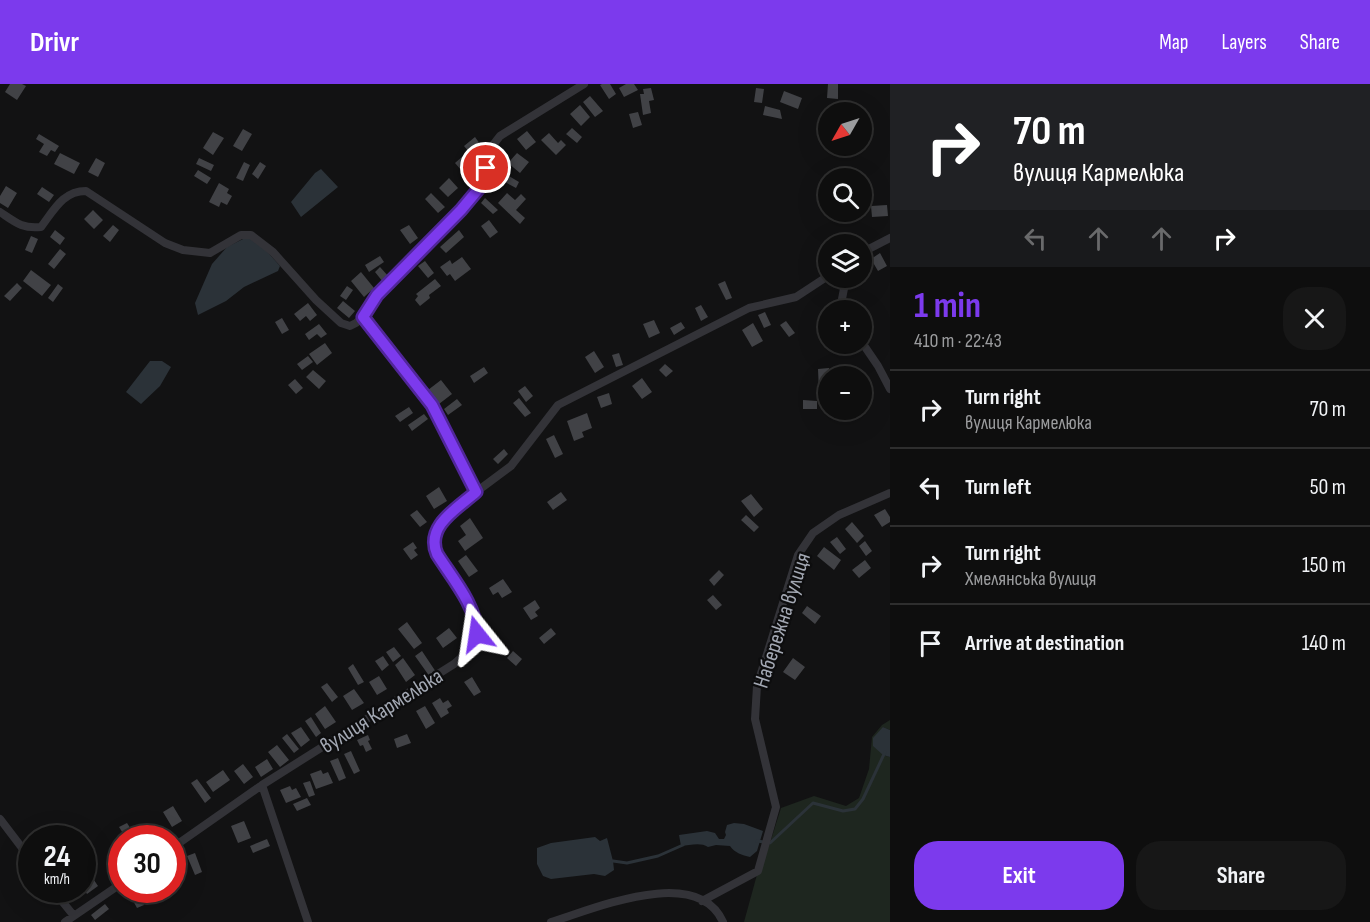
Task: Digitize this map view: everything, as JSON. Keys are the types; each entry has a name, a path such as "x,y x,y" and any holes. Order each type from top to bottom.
{"street":[{"path":"0,212 18,224 30,228 41,227 63,199 77,191 86,191 165,243 183,250 210,253 241,235 252,235 273,252 316,300 341,323 350,326 363,317 377,295 461,210 481,186 493,145 500,136 584,84"},
{"path":"872,248 890,238"},
{"name":"вулиця Кармелюка","path":"186,838 262,785 454,664 472,648 477,634 477,622 473,610 437,554 434,537 437,528 476,492 511,466 558,405 749,308 796,297 818,283"},
{"path":"363,317 432,405 476,492"},
{"path":"870,354 890,389"},
{"name":"Набережна вулиця","path":"702,901 758,871 776,807 755,719 757,686 798,555 813,533 839,514 890,493"},
{"path":"262,785 308,922"},
{"path":"0,819 18,843"},
{"path":"551,922 632,897 672,892 688,894 702,901 715,909 723,922"},
{"path":"65,922 108,893"},
{"path":"64,903 74,916"}],"shaded area":[{"path":"321,169 338,187 301,217 291,202"},
{"path":"243,239 256,239 280,266 278,271 244,287 226,301 198,315 195,303 212,264 227,247"},
{"path":"150,361 162,361 171,367 160,386 141,404 126,392"},
{"path":"890,720 890,730 883,727 883,755 890,757 890,922 744,922 758,871 781,808 814,796 846,806 859,798 869,769 872,737 882,725"},
{"path":"883,727 890,730 890,757 883,755 873,746 873,738"},
{"path":"734,823 763,831 757,851 750,857 736,852 730,846 708,847 699,844 681,846 679,835 707,831 715,833 719,839 724,839 727,825"},
{"path":"595,837 600,841 607,838 614,870 605,876 594,874 551,879 543,876 537,864 537,848 551,843"}],"building":[{"path":"10,84 26,86 17,100 5,92"},
{"path":"610,84 616,94 609,99 600,85"},
{"path":"626,84 634,84 638,90 624,97 619,88"},
{"path":"828,84 838,84 838,99 827,98"},
{"path":"651,88 654,100 649,101 651,113 643,115 640,94 644,94 643,89"},
{"path":"756,88 764,89 762,103 754,102"},
{"path":"784,91 802,98 798,109 780,102"},
{"path":"590,96 603,111 595,117 583,102"},
{"path":"580,105 590,117 581,126 570,114"},
{"path":"765,106 780,110 782,119 763,115"},
{"path":"638,112 642,125 633,128 629,114"},
{"path":"572,128 582,137 577,143 566,134"},
{"path":"243,129 252,134 242,151 233,146"},
{"path":"527,131 536,142 526,150 517,139"},
{"path":"213,132 224,138 213,155 203,148"},
{"path":"549,133 558,143 561,140 566,145 556,155 541,140"},
{"path":"39,134 59,146 55,152 51,150 47,156 39,152 44,144 36,139"},
{"path":"475,137 480,144 469,152 464,146"},
{"path":"60,153 80,163 74,174 54,164"},
{"path":"517,153 529,162 520,173 508,163"},
{"path":"463,156 476,171 468,178 455,163"},
{"path":"96,158 105,163 98,177 88,172"},
{"path":"199,158 214,165 211,171 196,164"},
{"path":"244,162 250,165 243,181 236,178"},
{"path":"260,162 266,166 258,179 252,174"},
{"path":"198,170 211,178 207,184 194,176"},
{"path":"507,175 519,182 516,188 503,181"},
{"path":"449,178 458,188 448,197 439,188"},
{"path":"219,183 229,189 227,193 232,196 227,205 221,202 219,207 209,202"},
{"path":"6,186 17,193 8,208 0,203 0,196"},
{"path":"42,187 54,195 49,202 37,194"},
{"path":"431,193 445,207 438,213 425,199"},
{"path":"507,193 515,200 521,194 526,199 516,210 525,218 520,224 498,203"},
{"path":"485,198 498,210 493,214 481,203"},
{"path":"887,205 888,216 872,217 872,206"},
{"path":"93,210 103,220 94,229 84,219"},
{"path":"489,220 498,232 490,238 481,226"},
{"path":"113,225 119,230 110,242 103,236"},
{"path":"409,225 418,238 410,244 400,230"},
{"path":"55,230 65,238 60,245 50,237"},
{"path":"459,230 464,237 446,253 440,247"},
{"path":"31,236 38,239 32,253 25,250"},
{"path":"60,249 66,254 54,269 48,264"},
{"path":"880,253 887,266 878,271 872,258"},
{"path":"380,256 384,262 369,272 365,265"},
{"path":"462,257 471,269 455,281 450,274 447,276 440,267 450,260 452,264"},
{"path":"425,261 434,273 428,278 418,266"},
{"path":"380,267 389,277 383,282 375,272"},
{"path":"31,270 51,285 42,296 23,281"},
{"path":"361,272 374,288 364,297 351,281"},
{"path":"435,279 441,286 420,306 415,300 418,296 416,294"},
{"path":"725,281 732,298 726,300 718,284"},
{"path":"17,283 22,288 10,301 4,296"},
{"path":"58,284 63,288 53,302 48,298"},
{"path":"347,286 353,290 346,300 340,296"},
{"path":"343,301 355,311 349,318 337,308"},
{"path":"308,303 317,315 310,321 306,316 300,321 294,314"},
{"path":"701,305 708,317 701,321 695,308"},
{"path":"765,312 771,325 764,328 758,315"},
{"path":"282,318 289,330 282,334 275,322"},
{"path":"654,320 660,333 649,338 643,324"},
{"path":"786,321 795,333 789,337 780,325"},
{"path":"681,322 685,328 674,335 670,328"},
{"path":"753,323 763,341 752,347 742,330"},
{"path":"319,324 327,334 321,338 317,334 309,340 305,334"},
{"path":"325,343 332,353 317,365 309,354"},
{"path":"594,351 604,367 595,373 585,357"},
{"path":"619,353 623,365 616,367 612,355"},
{"path":"308,356 313,362 302,370 297,364"},
{"path":"665,364 673,371 666,377 659,370"},
{"path":"484,367 488,373 474,383 470,376"},
{"path":"313,370 326,381 319,389 306,377"},
{"path":"642,378 652,392 642,399 632,386"},
{"path":"295,379 303,388 296,394 288,385"},
{"path":"441,380 452,394 439,404 428,390"},
{"path":"525,386 533,396 526,402 518,391"},
{"path":"609,393 612,404 601,408 597,397"},
{"path":"519,398 531,413 525,417 513,403"},
{"path":"457,399 462,405 448,415 444,409"},
{"path":"803,400 817,401 817,409 803,409"},
{"path":"409,407 413,413 400,422 395,416"},
{"path":"587,413 592,428 582,432 584,437 574,441 567,421"},
{"path":"424,414 428,419 412,431 408,425"},
{"path":"554,435 563,454 555,458 546,439"},
{"path":"504,449 508,454 498,464 493,459"},
{"path":"439,487 447,501 434,509 426,496"},
{"path":"561,492 567,500 553,510 547,502"},
{"path":"751,494 763,509 754,517 741,501"},
{"path":"885,509 890,522 882,527 874,515"},
{"path":"417,510 427,522 420,527 410,515"},
{"path":"746,515 759,527 754,532 741,520"},
{"path":"470,518 483,538 465,551 458,541 466,535 460,526"},
{"path":"852,522 864,536 857,543 845,529"},
{"path":"837,537 846,549 840,554 830,542"},
{"path":"865,541 872,551 866,556 859,546"},
{"path":"413,542 417,548 414,550 418,555 411,560 403,549"},
{"path":"824,547 841,560 834,570 817,556"},
{"path":"466,555 478,571 469,577 458,561"},
{"path":"865,560 871,568 859,578 852,570"},
{"path":"719,570 724,575 714,586 709,580"},
{"path":"503,579 512,592 502,598 498,592 493,595 489,588"},
{"path":"713,595 722,605 716,610 707,600"},
{"path":"535,600 540,608 535,612 538,616 531,620 523,608"},
{"path":"807,606 821,616 815,624 802,613"},
{"path":"407,622 422,643 414,649 398,629"},
{"path":"449,628 457,638 443,648 436,638"},
{"path":"551,628 556,634 544,644 539,638"},
{"path":"394,647 401,656 393,662 386,652"},
{"path":"422,651 436,672 430,677 415,656"},
{"path":"513,651 522,659 516,666 507,658"},
{"path":"383,656 389,665 382,671 375,661"},
{"path":"403,658 415,675 406,682 395,665"},
{"path":"793,658 805,667 795,680 783,672"},
{"path":"353,664 364,682 358,685 348,668"},
{"path":"379,676 387,689 377,695 369,682"},
{"path":"472,677 481,692 474,696 464,682"},
{"path":"327,683 338,697 332,702 321,687"},
{"path":"354,689 364,703 352,710 343,696"},
{"path":"440,698 443,703 448,700 452,706 447,709 449,713 441,718 432,703"},
{"path":"325,706 336,722 325,729 315,714"},
{"path":"425,706 435,723 426,729 416,711"},
{"path":"311,717 321,733 316,737 305,721"},
{"path":"301,727 310,740 301,747 291,733"},
{"path":"287,734 299,749 294,753 282,738"},
{"path":"407,734 411,743 397,748 394,739"},
{"path":"368,735 372,749 366,752 357,740"},
{"path":"277,745 289,760 280,767 268,752"},
{"path":"351,751 360,771 354,774 344,754"},
{"path":"338,758 346,778 339,781 330,761"},
{"path":"267,759 273,769 261,777 255,767"},
{"path":"243,764 253,777 244,784 234,771"},
{"path":"223,770 230,780 213,792 206,782"},
{"path":"321,770 323,774 328,772 333,783 316,789 310,774"},
{"path":"197,779 211,798 205,803 191,783"},
{"path":"310,781 315,795 309,797 303,783"},
{"path":"290,786 292,790 296,788 301,797 286,803 280,790"},
{"path":"307,798 311,805 297,811 293,804"},
{"path":"173,806 182,821 171,825 163,812"},
{"path":"244,821 251,838 238,843 231,826"},
{"path":"267,839 270,846 253,853 250,846"},
{"path":"195,853 202,872 195,875 187,856"},
{"path":"134,903 143,903 144,905 137,908"},
{"path":"105,904 109,909 95,920 91,915"}],"waterway":[{"path":"757,841 770,843 813,803 843,811 855,809 863,799 885,752"},
{"path":"613,861 627,863 658,856 683,845"}],"route":[{"path":"477,634 477,622 473,610 434,546 437,528 476,492 432,405 363,317 377,295 461,210 481,186 486,168"}]}
